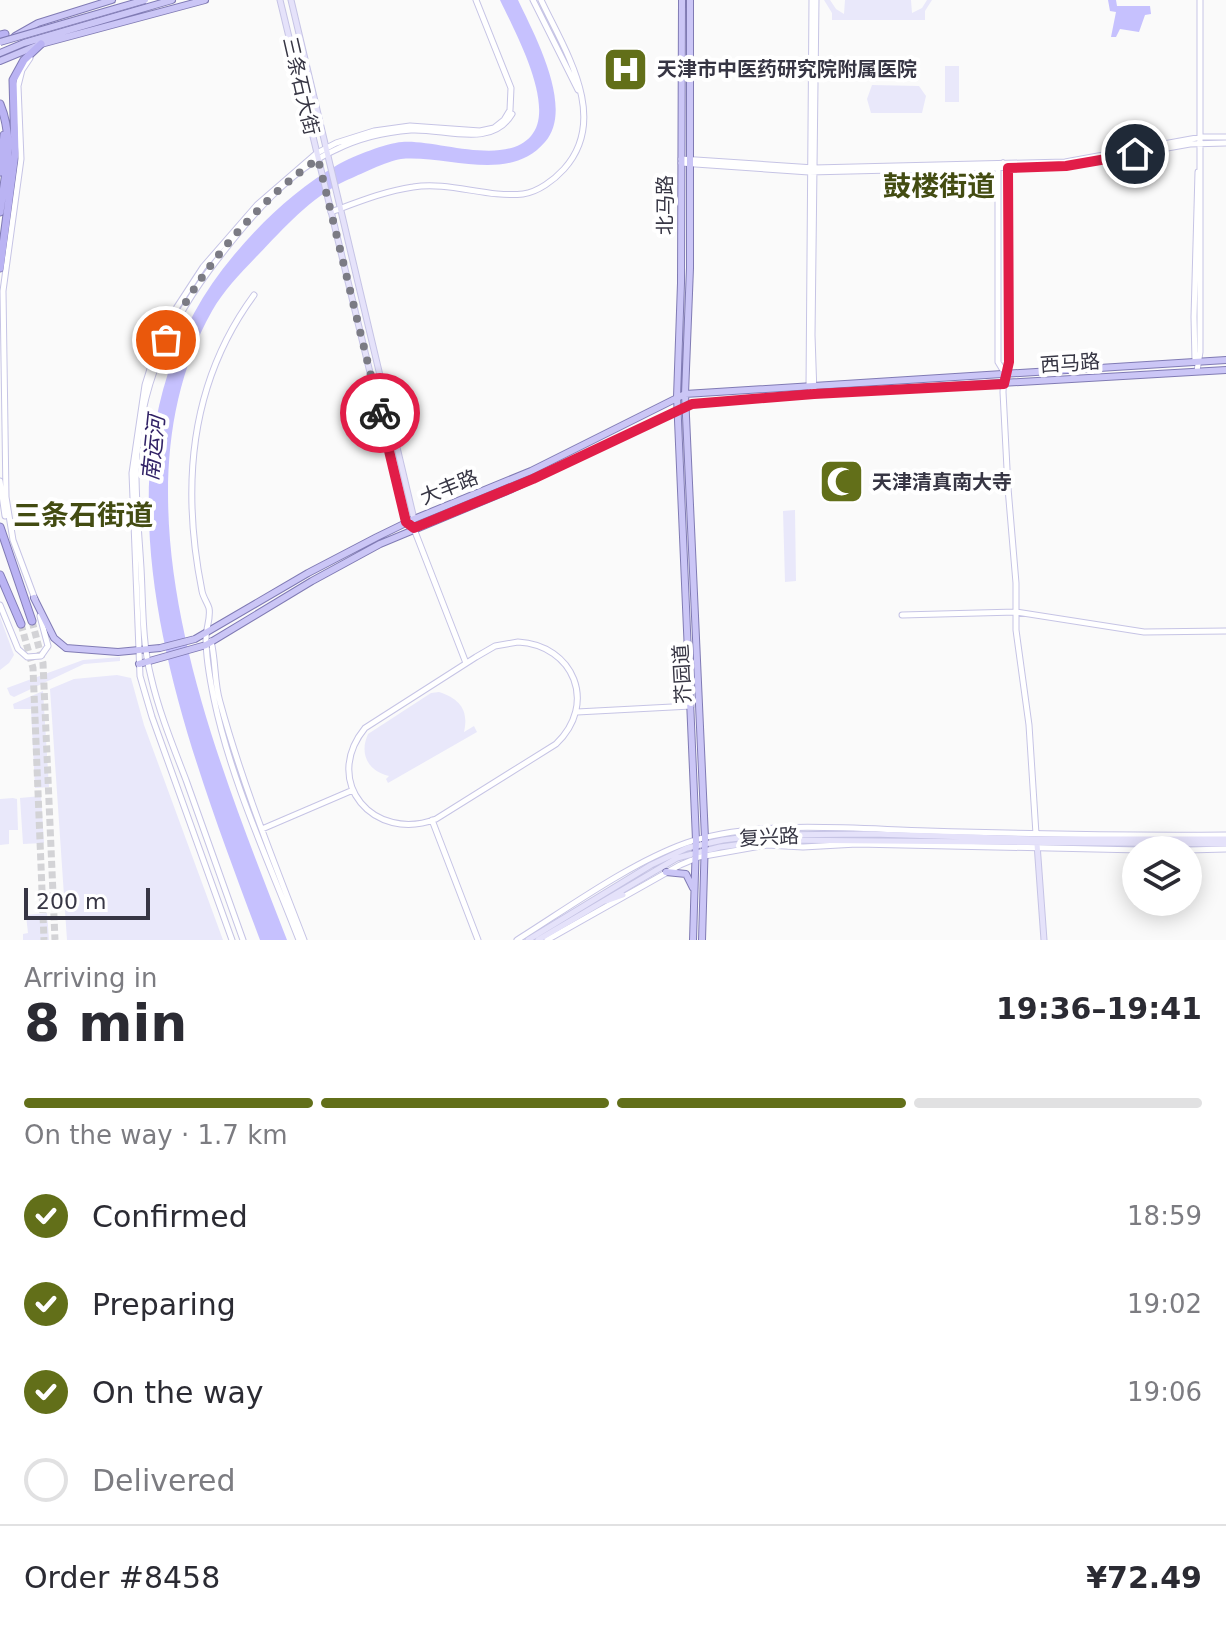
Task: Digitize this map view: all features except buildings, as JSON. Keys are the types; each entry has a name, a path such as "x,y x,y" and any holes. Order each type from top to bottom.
{"highway":[{"path":"0,268 15,153 12,84 19,66 38,47"},
{"path":"0,104 4,135 0,172"},
{"path":"0,104 7,126 9,151 0,212"},
{"path":"0,527 32,621"},
{"path":"0,575 21,624"}],"main road":[{"path":"1,39 38,23 112,0"},
{"path":"1,39 145,0"},
{"path":"0,53 24,43 172,0"},
{"path":"0,61 38,47 205,0"},
{"name":"三条石大街","path":"280,0 406,522"},
{"name":"三条石大街","path":"291,0 414,528"},
{"name":"北马路","path":"677,409 682,0"},
{"name":"北马路","path":"685,406 690,0"},
{"path":"1,39 24,30"},
{"name":"西马路","path":"685,394 1226,360"},
{"name":"西马路","path":"677,409 703,402 812,394 1226,370"},
{"name":"大丰路","path":"34,598 51,634 60,645 74,650 118,652 190,641 308,573 406,522 531,471 685,394"},
{"name":"芥园道","path":"685,406 705,847 702,940"},
{"name":"大丰路","path":"139,664 209,644 312,581 414,528 554,470 677,409"},
{"name":"芥园道","path":"677,409 696,849 693,940"},
{"path":"406,522 414,528"},
{"path":"308,573 312,581"},
{"path":"752,830 768,835"},
{"name":"复兴路","path":"528,940 651,865 696,849 768,835 872,834 1037,842 1226,842"},
{"name":"复兴路","path":"705,847 763,840 995,840"},
{"path":"1037,842 1044,940"},
{"name":"复兴路","path":"538,940 597,903 696,849"},
{"path":"666,872 686,874 695,896"},
{"path":"597,903 623,895"}],"street":[{"path":"232,940 152,717 139,664 143,650 136,469 146,397 159,355 186,301 236,236 317,156 363,138 391,132 423,130 481,134 494,132 505,125 514,106 514,87 478,0"},
{"path":"533,0 569,77 583,98"},
{"path":"331,212 377,195 415,186 525,194 554,180 574,158 583,132 583,98 541,0"},
{"path":"812,394 814,0"},
{"path":"1197,371 1200,0"},
{"path":"13,540 6,497 3,291 21,159 18,86 22,70 38,47"},
{"path":"681,161 812,170 1066,166 1200,141 1226,140"},
{"path":"1003,166 1009,362 1004,373 1004,384 1016,612 1029,725 1037,842"},
{"path":"1003,166 998,362 1004,373"},
{"path":"254,295 214,364 197,424 193,458 194,528 203,595 209,609 206,633 218,697 260,830 302,940"},
{"path":"0,481 13,540 48,642 44,655 36,658 23,655 0,605"},
{"path":"414,528 466,663"},
{"path":"902,615 1016,612 1144,632 1226,631"},
{"path":"529,642 557,656 574,679 577,712 556,744 432,820 412,825 387,822 368,811 353,790 349,773 351,752 365,728 466,663 506,643 529,642"},
{"path":"143,650 171,741 243,940"},
{"path":"577,712 691,706"},
{"path":"260,830 353,790"},
{"path":"432,820 478,940"},
{"path":"517,940 644,863 705,847 752,830 858,828 1122,849"},
{"path":"705,847 1037,842"},
{"path":"1202,847 1226,842"},
{"path":"547,940 666,872 696,849"}],"shaded area":[{"path":"500,0 518,0 549,71 556,110 553,128 545,142 530,155 496,165 395,160 345,181 320,196 278,234 222,296 212,311 182,385 169,463 170,545 183,627 204,710 230,791 287,940 260,940 200,772 174,683 156,593 149,503 157,416 184,332 234,255 296,193 345,161 395,143 416,142 487,151 519,145 531,136 538,123 536,88 523,49"},
{"path":"824,0 830,0 844,14 845,0 911,0 912,13 922,8 927,0 932,0 925,11 925,20 832,20 832,13"},
{"path":"1108,0 1116,0 1117,6 1150,6 1151,14 1145,15 1139,32 1120,29 1116,37 1111,37 1116,12 1110,11"},
{"path":"945,66 959,66 959,102 945,102"},
{"path":"872,85 919,86 926,96 922,113 871,113 867,99"},
{"path":"795,510 796,581 785,582 783,511"},
{"path":"0,617 14,655 0,670"},
{"path":"120,657 120,661 84,664 14,697 7,688 83,660"},
{"path":"117,675 131,678 144,725 223,940 67,940 50,689 74,679"},
{"path":"43,691 49,787 35,788 31,709 14,709 13,704"},
{"path":"439,692 461,706 465,717 464,732 474,726 477,732 388,783 386,779 389,776 367,761 365,741 368,734 431,693"},
{"path":"41,796 44,843 23,844 20,798"},
{"path":"0,799 17,799 18,830 9,830 9,844 0,845"},
{"path":"47,913 49,940 23,940 23,934 28,933 26,915"}],"tunnel":[{"path":"32,621 43,663 55,940"},
{"path":"21,624 33,668 44,940"}],"way so far":[{"path":"166,340 186,301 236,236 298,173 318,159 380,413"}],"place":[{"name":"天津市中医药研究院附属医院","path":"626,69"},
{"name":"天津清真南大寺","path":"841,482"}],"district":[{"name":"鼓楼街道","path":"939,186"},
{"name":"三条石街道","path":"83,515"}],"route":[{"path":"380,413 406,522 414,528 512,489 692,404 1004,384 1004,373 1009,362 1008,168 1066,166 1135,154"}],"water label":[{"name":"南运河","path":"153,448"}]}
